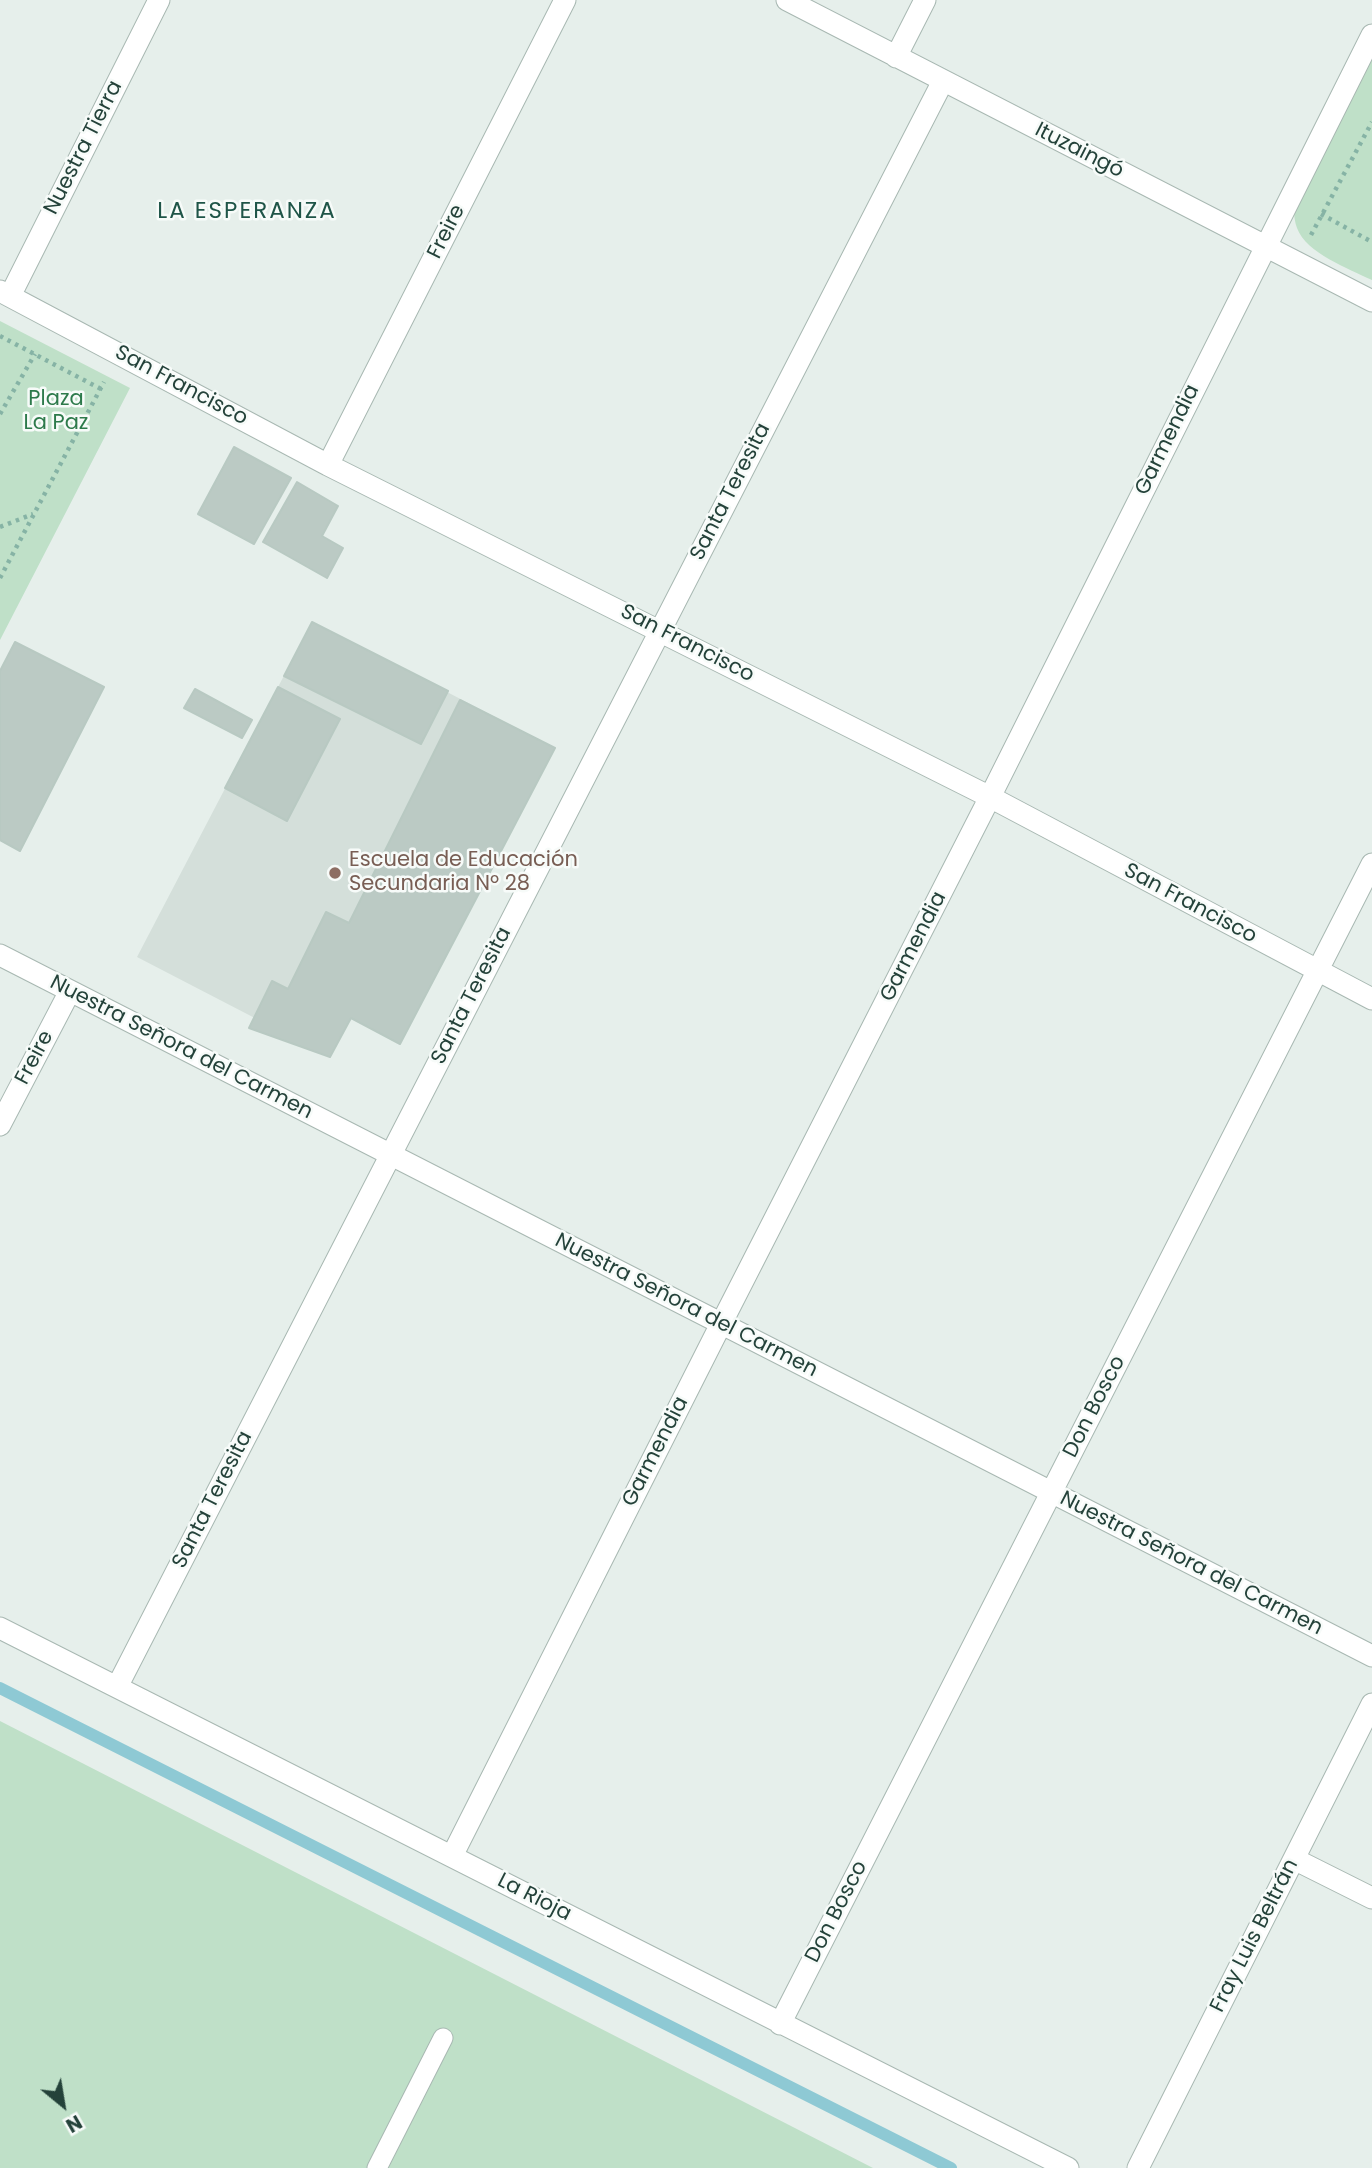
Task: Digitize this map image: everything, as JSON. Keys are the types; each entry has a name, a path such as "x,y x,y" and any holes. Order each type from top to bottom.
{"street":[{"name":"Nuestra Tierra","path":"5,293 159,0"},
{"name":"Freire","path":"328,465 565,0"},
{"name":"Ituzaingó","path":"787,0 1372,301"},
{"path":"896,57 925,0"},
{"name":"Garmendia","path":"452,1856 990,797 1372,35"},
{"name":"Santa Teresita","path":"117,1687 943,82"},
{"name":"San Francisco","path":"5,293 328,465 990,797 1372,999"},
{"name":"Don Bosco","path":"780,2024 1372,864"},
{"name":"Nuestra Señora del Carmen","path":"0,955 1372,1656"},
{"name":"Freire","path":"0,1125 70,991"},
{"name":"La Rioja","path":"0,1628 1068,2168"},
{"name":"Fray Luis Beltrán","path":"1138,2168 1372,1704"},
{"path":"1294,1859 1372,1898"}],"lane":[{"path":"377,2168 443,2038"}],"path":[{"path":"1297,263 1372,122"},
{"path":"1290,197 1372,242"},
{"path":"0,414 54,319"},
{"path":"0,336 100,389"},
{"path":"0,578 120,354"},
{"path":"0,527 34,514"}],"shaded area":[{"name":"Escuela de Educación Secundaria Nº 28","path":"312,622 555,748 400,1044 351,1018 330,1057 137,957"}],"green space":[{"path":"1372,59 1372,280 1329,259 1309,245 1297,228 1294,211"},
{"name":"Plaza La Paz","path":"0,321 130,388 0,640"},
{"path":"0,1721 873,2168 0,2168"}],"building":[{"path":"234,447 291,478 254,544 198,514"},
{"path":"297,482 338,506 322,536 343,548 327,578 263,542"},
{"path":"312,622 448,691 421,744 284,676"},
{"path":"15,642 104,687 20,851 0,840 0,671"},
{"path":"278,687 340,719 287,821 225,788"},
{"path":"195,689 252,720 242,738 184,708"},
{"path":"460,700 555,748 400,1044 351,1018 330,1057 249,1028 272,981 288,989 326,912 349,923"}],"waterway":[{"path":"0,1688 951,2168"}],"place":[{"name":"Escuela de Educación Secundaria Nº 28","path":"335,873"}],"district":[{"name":"LA ESPERANZA","path":"247,212"}]}
